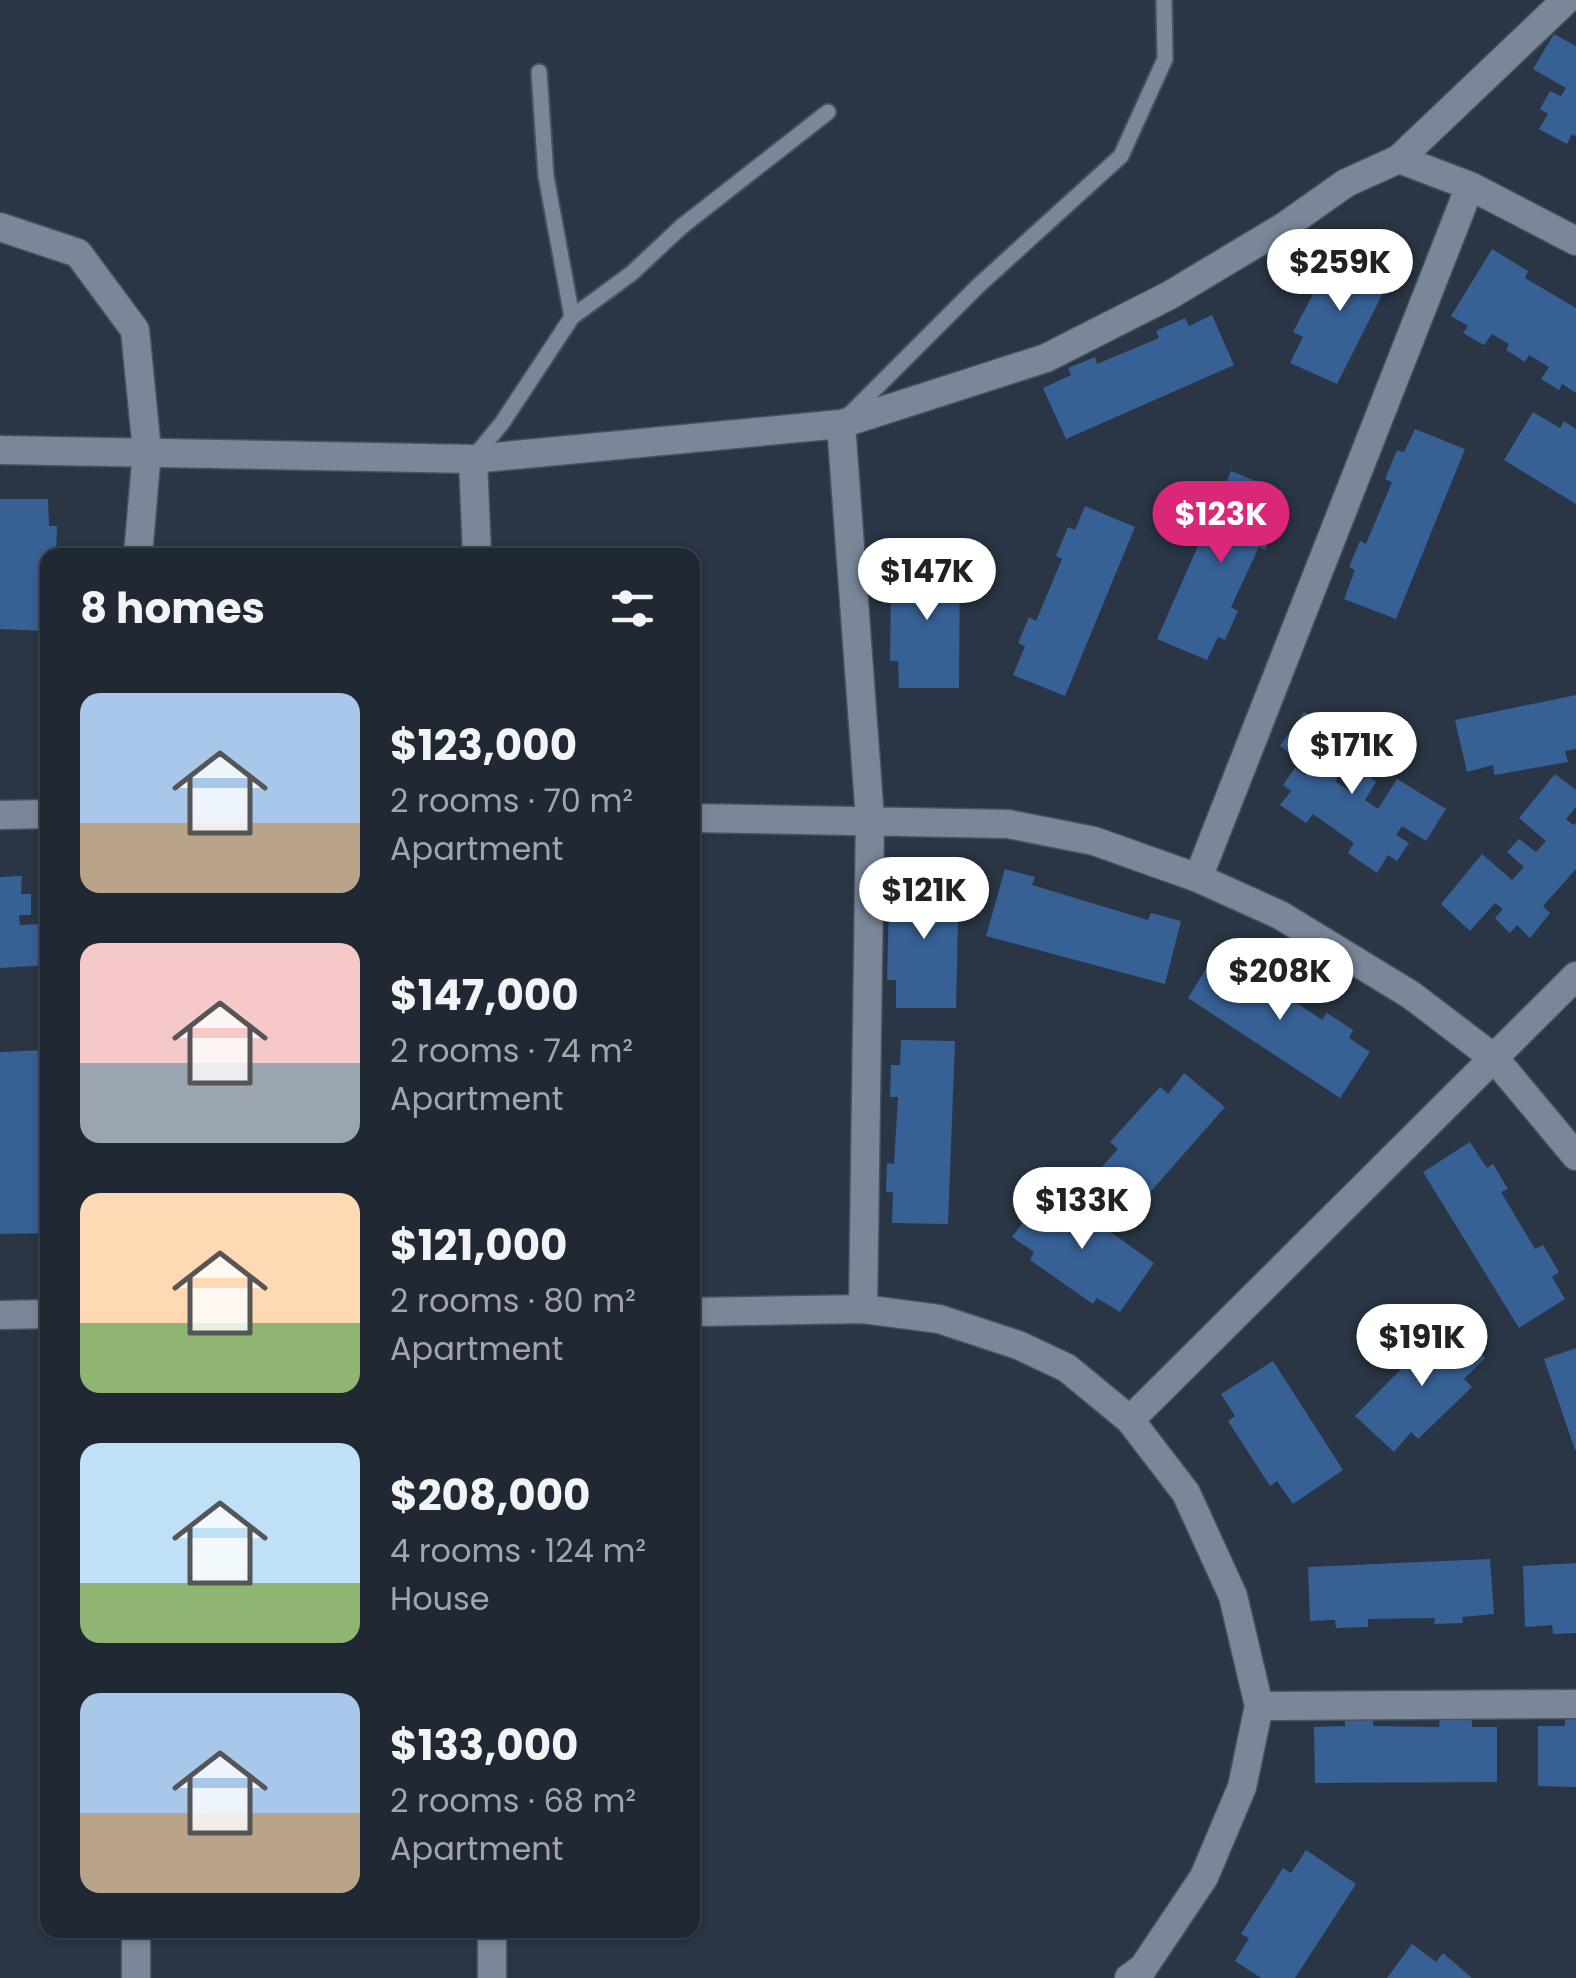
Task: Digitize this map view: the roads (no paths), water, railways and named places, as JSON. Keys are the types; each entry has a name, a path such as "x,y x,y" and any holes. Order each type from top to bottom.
{"street":[{"path":"0,450 473,458 841,424 1046,358 1170,295 1286,226 1346,183 1399,159 1566,0"},
{"path":"1399,159 1470,186 1576,241"},
{"path":"1198,878 1470,186"},
{"path":"0,227 78,253 135,330 147,451 139,548"},
{"path":"841,424 870,819 863,1309"},
{"path":"473,458 477,548"},
{"path":"0,815 40,814"},
{"path":"700,818 1008,824 1094,841 1198,878 1280,915 1394,985 1495,1060 1576,1156"},
{"path":"1130,1420 1576,976"},
{"path":"700,1312 863,1309 939,1319 1018,1345 1066,1368 1130,1420 1186,1494 1233,1596 1260,1706 1242,1787 1204,1878 1142,1975"},
{"path":"0,1315 40,1314"},
{"path":"1260,1706 1576,1704"},
{"path":"136,1938 136,1978"},
{"path":"492,1938 492,1978"}],"lane":[{"path":"841,424 978,286 1121,156 1165,59 1164,0"},
{"path":"539,72 546,176 572,317"},
{"path":"473,458 502,423 572,317 632,273 681,228 828,112"}]}
